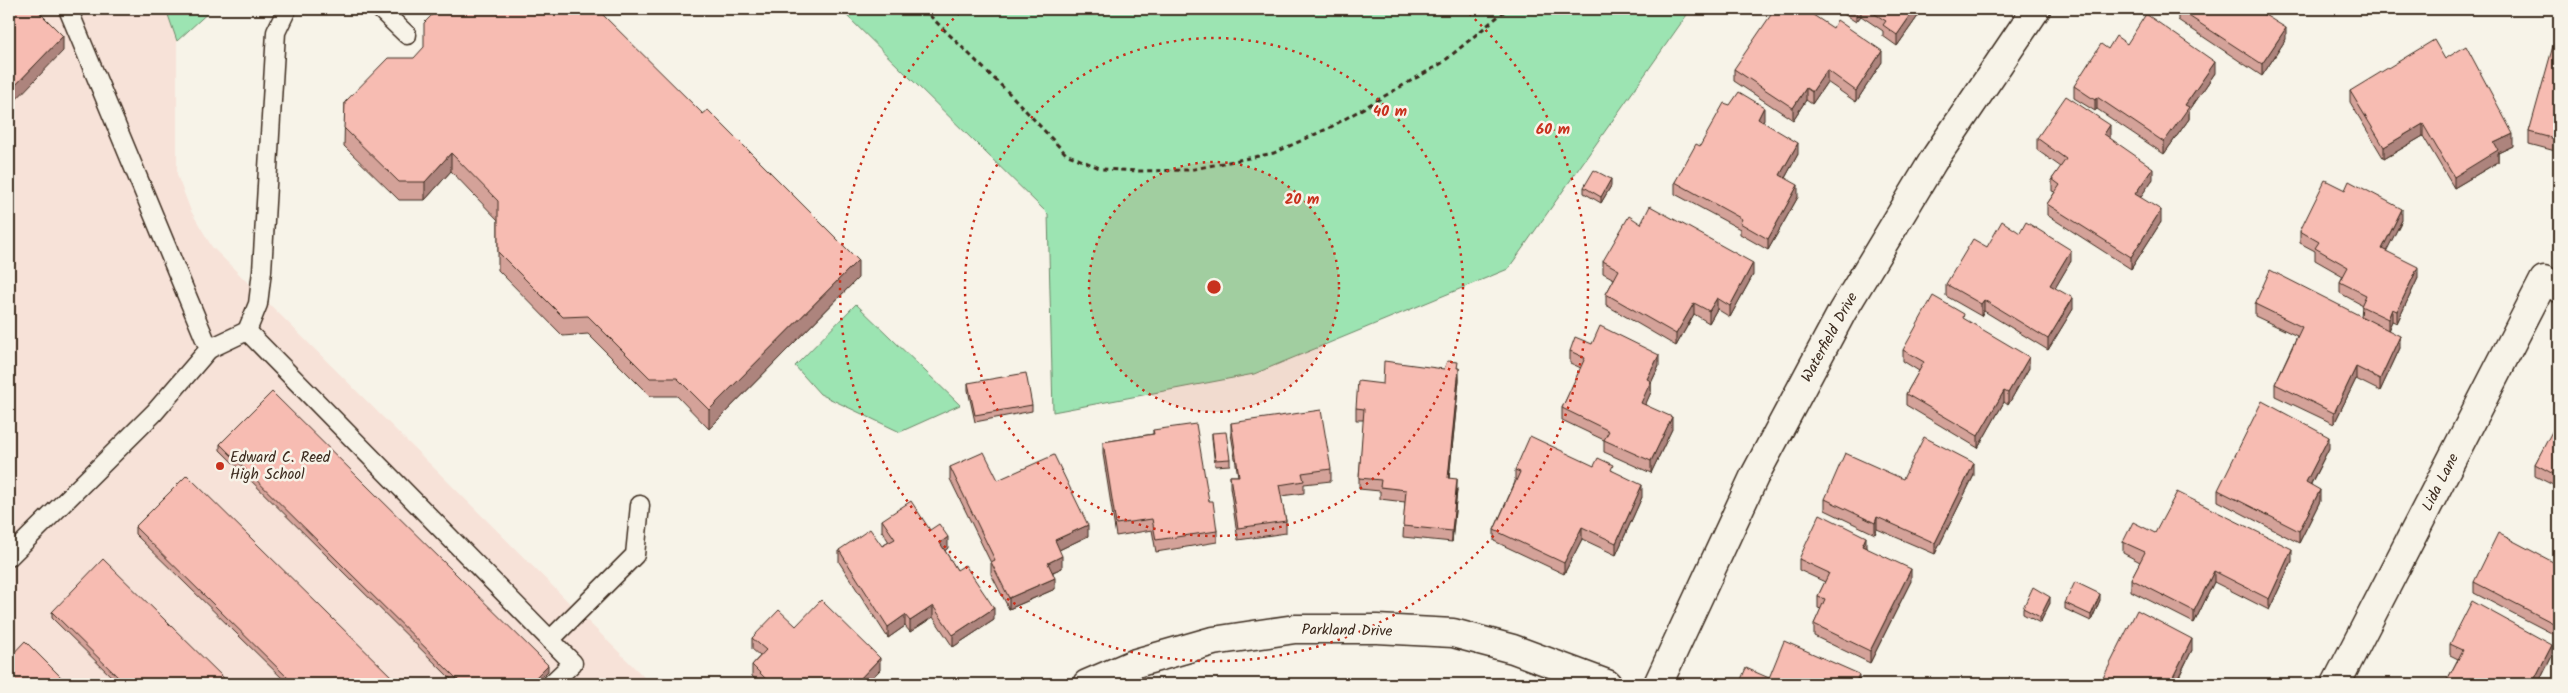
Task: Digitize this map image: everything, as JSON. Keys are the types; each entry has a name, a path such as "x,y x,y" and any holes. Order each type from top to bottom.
{"street":[{"name":"Waterfield Drive","path":"1658,684 1754,477 1842,312 1933,161 2036,9"},
{"name":"Lida Lane","path":"2336,684 2552,284"},
{"name":"Parkland Drive","path":"1087,684 1136,663 1213,641 1296,629 1377,629 1453,633 1513,649 1607,684"}],"lane":[{"path":"68,9 209,349"},
{"path":"9,557 154,413 209,349 247,331 258,304 262,270 276,32 287,9"},
{"path":"380,9 407,36"},
{"path":"247,331 572,663 551,684"},
{"path":"550,640 635,555 640,505"}],"path":[{"path":"923,9 1012,96 1066,154 1102,169 1138,171 1189,170 1274,153 1330,128 1442,63 1507,9"}],"shaded area":[{"name":"Edward C. Reed High School","path":"9,9 166,9 177,41 177,175 191,211 212,247 651,684 9,684"}],"green space":[{"path":"166,9 212,9 177,41"},
{"path":"840,9 1691,9 1508,269 1254,374 1053,412 1048,214"},
{"path":"856,304 960,405 900,432 820,394 795,366"}],"building":[{"path":"9,9 36,9 63,36 9,92"},
{"path":"438,9 597,9 703,114 708,110 858,260 709,410 677,378 650,378 588,316 563,317 498,252 498,201 451,153 425,182 399,182 344,128 345,102 388,58 414,58 424,47 424,23"},
{"path":"1775,9 1804,9 1833,28 1837,20 1882,51 1856,91 1827,70 1812,92 1806,88 1793,108 1734,69"},
{"path":"1867,9 1915,9 1897,35 1883,25 1886,21"},
{"path":"2178,9 2263,9 2260,12 2286,28 2262,64"},
{"path":"2146,14 2215,62 2185,105 2189,107 2164,142 2097,97 2095,100 2074,86 2101,44 2108,49 2116,36 2127,44"},
{"path":"2434,40 2445,59 2466,46 2513,134 2494,143 2498,150 2454,177 2423,124 2384,147 2350,91"},
{"path":"2553,46 2559,48 2559,140 2529,132"},
{"path":"1739,92 1764,107 1758,119 1798,143 1780,175 1798,185 1768,239 1740,223 1742,219 1675,182 1696,144 1700,146 1724,103 1730,105"},
{"path":"2066,96 2110,125 2104,134 2153,168 2135,194 2161,210 2131,257 2047,204 2060,185 2052,179 2066,159 2037,138"},
{"path":"1594,170 1611,179 1601,197 1584,187"},
{"path":"2325,180 2345,190 2349,181 2402,209 2382,249 2418,267 2397,311 2392,309 2388,319 2361,306 2366,295 2340,282 2348,267 2315,248 2319,242 2300,231"},
{"path":"1650,206 1753,263 1730,306 1717,298 1709,311 1694,303 1676,334 1606,294 1619,270 1603,261 1629,216 1641,224"},
{"path":"2002,221 2020,233 2026,222 2071,250 2050,285 2073,298 2048,339 1984,300 1981,304 1946,284 1973,239 1987,247"},
{"path":"2270,270 2400,336 2380,379 2356,367 2334,413 2275,384 2302,327 2255,304"},
{"path":"1933,296 1964,314 1963,318 2029,357 2008,393 2004,391 1978,436 1906,394 1924,362 1903,350"},
{"path":"1600,326 1659,355 1647,379 1651,381 1641,403 1672,417 1651,461 1604,440 1609,431 1562,408 1585,358 1570,351 1575,337 1592,344"},
{"path":"1384,361 1444,369 1447,361 1458,362 1457,368 1459,368 1448,478 1457,479 1452,531 1403,526 1406,490 1380,487 1381,480 1359,478 1364,409 1356,408 1358,381 1383,384"},
{"path":"1026,373 1032,405 975,415 968,383"},
{"path":"272,392 548,665 529,684 462,684 220,444"},
{"path":"2262,401 2329,437 2306,482 2320,490 2299,531 2218,490"},
{"path":"1321,410 1331,469 1302,473 1304,481 1279,485 1286,521 1238,528 1230,476 1239,476 1231,423"},
{"path":"2559,421 2559,477 2535,464"},
{"path":"1196,424 1209,501 1213,501 1217,531 1156,540 1152,519 1116,524 1103,442 1154,434 1153,430"},
{"path":"1226,432 1230,459 1215,460 1212,433"},
{"path":"1530,436 1594,466 1598,458 1613,465 1611,470 1642,485 1616,543 1582,527 1564,563 1494,530 1520,472 1515,470"},
{"path":"1924,437 1974,463 1935,543 1877,517 1875,523 1825,499 1845,453 1903,479"},
{"path":"984,452 998,480 1054,455 1088,525 1055,540 1062,556 1048,563 1055,578 1009,598 991,562 995,560 950,467"},
{"path":"187,475 399,684 294,684 135,527"},
{"path":"2177,492 2292,549 2269,599 2214,571 2194,611 2131,579 2145,552 2123,542 2133,522 2155,533"},
{"path":"911,501 930,530 939,524 948,537 940,543 957,570 965,565 994,608 953,635 933,606 910,621 905,615 888,627 839,550 870,529 882,546 895,539 882,520"},
{"path":"1820,514 1866,537 1862,546 1911,569 1870,651 1814,624 1825,599 1818,596 1829,573 1799,559"},
{"path":"2498,533 2553,562 2559,549 2559,626 2474,582"},
{"path":"103,559 230,684 125,684 52,612"},
{"path":"2075,582 2100,594 2091,615 2065,603"},
{"path":"2033,587 2050,597 2040,617 2023,608"},
{"path":"821,600 880,658 855,684 771,684 752,665 766,650 752,638 779,610 796,626"},
{"path":"2472,601 2552,645 2532,684 2445,684 2463,650 2450,644"},
{"path":"2137,610 2192,639 2173,677 2187,684 2111,684 2102,680"},
{"path":"25,641 68,684 9,684 9,658"},
{"path":"1784,641 1859,674 1855,684 1739,684 1746,668 1769,678"}],"place":[{"name":"Edward C. Reed High School","path":"220,466"}]}
